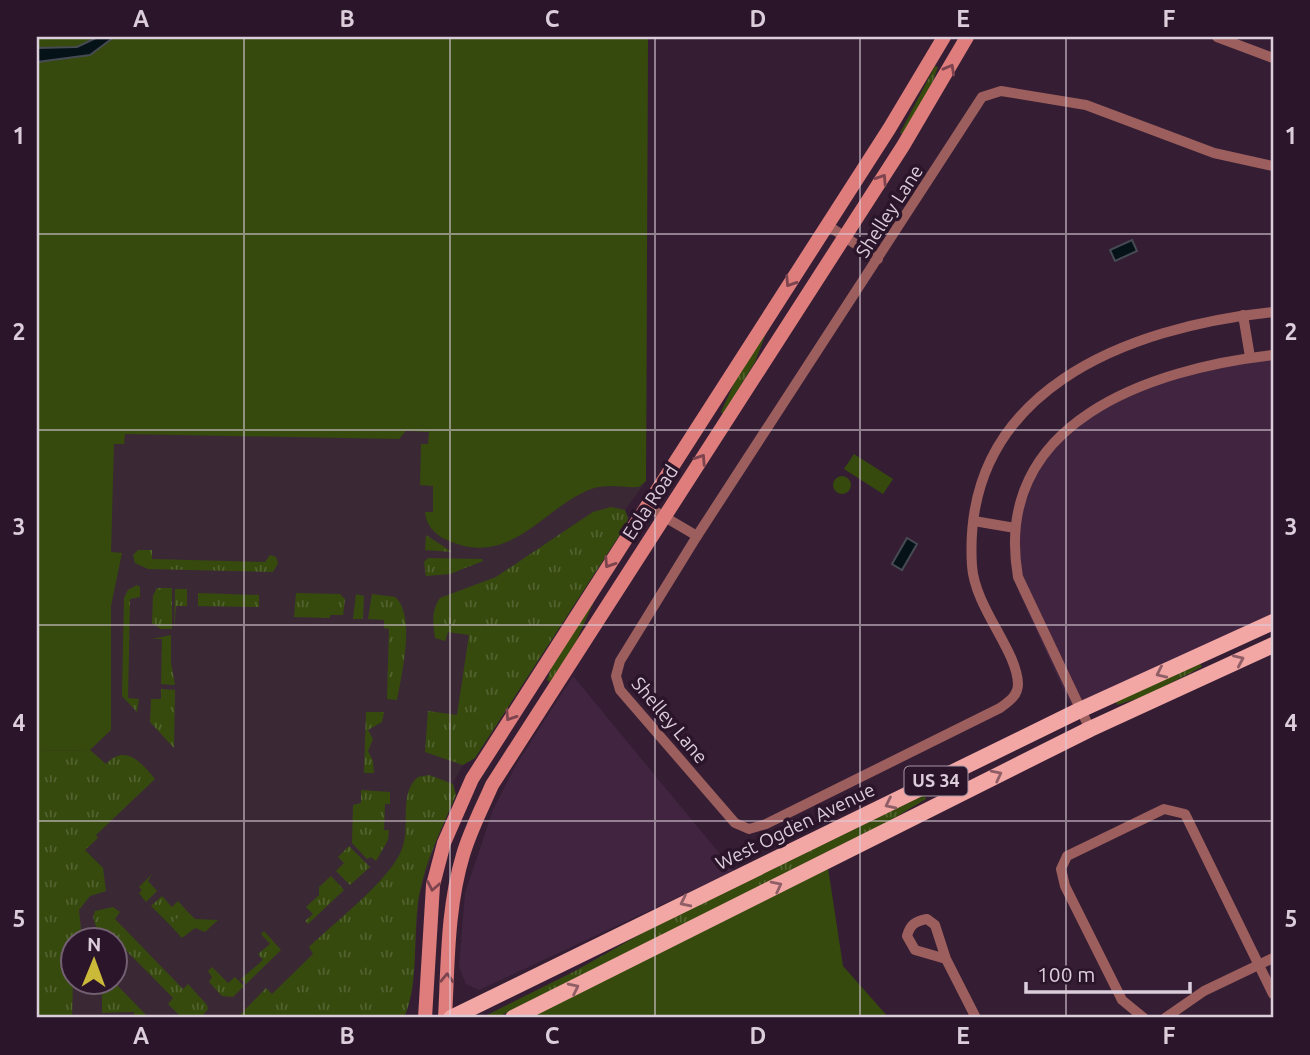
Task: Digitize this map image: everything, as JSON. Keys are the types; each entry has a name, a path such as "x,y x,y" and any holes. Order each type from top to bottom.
{"main road":[{"name":"Eola Road","path":"425,1018 433,885 459,805 493,742 827,225 944,37"},
{"name":"Eola Road","path":"445,1018 453,904 463,855 477,817 503,766 932,100 968,37"},
{"name":"West Ogden Avenue","path":"451,1018 1080,710 1273,622"},
{"name":"US 34","path":"513,1018 1090,729 1273,645"}],"street":[{"path":"1217,37 1273,58"},
{"name":"Shelley Lane","path":"1273,164 1214,153 1086,105 993,92 977,103 696,536 620,661 617,683 735,823 749,829 766,824 988,714 1010,701 1016,694 1018,684 1012,664 975,583 974,521 987,463 1013,423 1042,393 1072,372 1147,338 1179,328 1242,315 1273,312"},
{"path":"827,225 878,259"},
{"path":"1242,315 1250,358"},
{"path":"1090,729 1024,594 1016,563 1015,528 1019,505 1029,478 1062,431 1084,415 1138,388 1195,368 1273,355"},
{"path":"646,506 696,536"},
{"path":"974,521 1015,528"},
{"path":"1144,1018 1122,1000 1065,886 1061,869 1067,856 1157,812 1172,809 1185,814 1273,994"},
{"path":"1165,1018 1205,991 1273,958"},
{"path":"946,959 976,1018"}],"shaded area":[{"path":"98,37 114,37 90,55 37,62 37,48 77,47"},
{"path":"648,37 646,481 625,510 626,525 475,758 463,765 453,783 456,795 437,840 419,896 412,992 404,1018 37,1018 37,122"},
{"path":"1132,240 1137,251 1115,261 1110,250"},
{"path":"1273,352 1273,618 1071,706 1019,593 1011,563 1012,517 1034,463 1050,439 1071,420 1143,380 1234,355"},
{"path":"907,538 917,544 902,570 892,564"},
{"path":"573,676 734,871 479,990 466,984 459,967 465,893 493,810 516,765"}],"green space":[{"path":"37,37 648,37 646,481 639,487 609,486 591,489 507,542 489,547 469,547 443,538 427,521 425,512 433,512 433,486 420,485 421,444 428,444 429,432 406,431 399,439 125,434 124,444 114,444 111,552 122,553 111,606 111,730 90,750 37,751"},
{"path":"935,66 938,67 930,89 903,134 900,133"},
{"path":"768,328 755,362 723,414 721,412 737,377"},
{"path":"854,454 893,479 883,494 844,469"},
{"path":"838,476 846,476 851,485 849,492 838,494 833,489 833,481"},
{"path":"611,507 625,510 628,518 626,525 475,758 463,765 425,752 428,711 457,715 469,635 448,632 445,641 435,638 434,612 440,598 496,577 593,512"},
{"path":"426,535 452,552 425,550"},
{"path":"138,550 152,550 152,559 265,562 270,555 276,557 278,563 273,572 148,569 135,563 133,555"},
{"path":"428,558 483,561 450,574 426,576 424,562"},
{"path":"137,585 140,587 140,597 130,599 128,698 139,699 137,712 122,696 124,598 128,590"},
{"path":"157,588 172,588 172,629 161,629 152,623 153,596"},
{"path":"175,589 187,589 187,606 176,606 174,629"},
{"path":"599,590 575,644 550,682 547,680 553,663"},
{"path":"198,593 259,595 259,607 198,606"},
{"path":"296,593 340,594 345,599 343,615 330,615 330,618 294,617"},
{"path":"356,594 364,596 363,619 353,619"},
{"path":"372,594 395,597 405,617 406,646 397,700 387,699 389,629 384,628 384,620 368,619"},
{"path":"171,635 171,663 175,685 161,684 162,639 152,639"},
{"path":"1200,663 1202,667 1145,696 1117,705 1116,701"},
{"path":"161,689 175,690 174,748 150,722 151,699 161,699"},
{"path":"366,712 384,712 382,722 368,730 373,739 368,751 373,761 374,773 364,773"},
{"path":"90,750 106,764 120,755 127,755 139,762 155,779 96,835 98,838 85,850 103,868 106,891 90,896 79,910 81,926 60,926 60,996 73,996 72,1018 37,1018 37,751"},
{"path":"429,775 453,784 456,795 425,870 417,911 412,989 404,1018 237,1018 266,988 272,994 313,954 309,947 386,874 402,849 408,792 418,777"},
{"path":"361,790 390,792 390,804 385,804 384,830 389,830 388,840 376,861 371,857 367,859 352,843 353,805 361,803"},
{"path":"924,795 926,799 889,821 496,1018 488,1018 487,1015 575,971 655,926"},
{"path":"349,846 370,867 350,885 336,871 344,863 338,857"},
{"path":"828,868 843,966 889,1018 526,1018"},
{"path":"152,874 148,881 157,891 146,902 139,893 142,890 139,887"},
{"path":"331,876 344,890 308,924 305,921 313,914 306,907 319,895 319,887"},
{"path":"162,896 172,907 178,901 186,910 170,925 151,906"},
{"path":"113,907 120,912 115,919 122,926 96,926 93,917 95,911"},
{"path":"186,910 195,919 218,920 205,932 195,928 182,938 170,925"},
{"path":"264,931 281,950 246,984 241,979 263,960 258,954 270,944 261,934"},
{"path":"130,934 183,989 188,984 208,1009 203,1015 182,1018 168,1004 173,998 130,954"},
{"path":"212,967 228,983 235,977 244,986 233,997 222,996 209,982 212,977 208,971"},
{"path":"102,996 128,996 149,1018 134,1018 134,1012 102,1013"}]}
